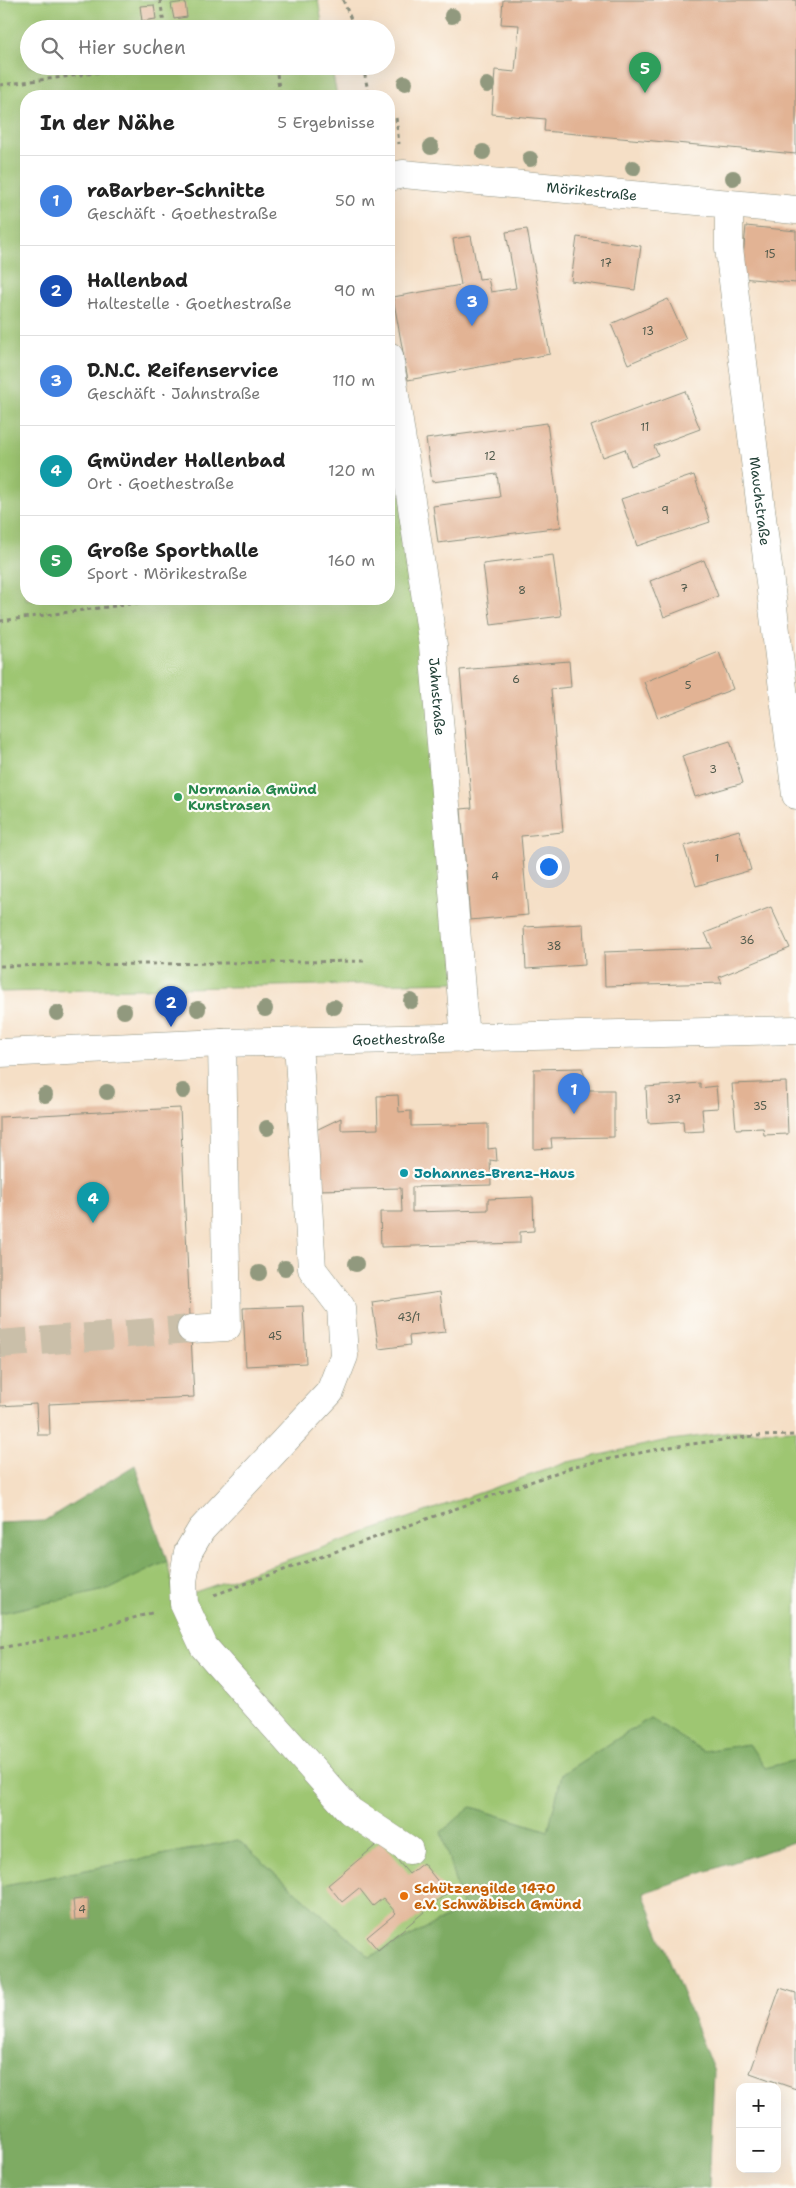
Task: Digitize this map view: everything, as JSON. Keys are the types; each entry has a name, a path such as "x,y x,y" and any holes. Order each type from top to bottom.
{"street":[{"name":"Mörikestraße","path":"395,176 403,174 796,210"},
{"name":"Mauchstraße","path":"729,205 729,248 796,795"},
{"name":"Jahnstraße","path":"395,395 433,644 465,1039"},
{"name":"Goethestraße","path":"0,1053 222,1043 465,1039 796,1030"},
{"path":"298,1042 312,1269 341,1308 344,1356 330,1392 201,1530 188,1552 182,1581 184,1604 204,1646 350,1812 409,1850"},
{"path":"191,1329 227,1327 222,1043"}],"path":[{"path":"160,0 163,20"},
{"path":"343,0 351,20"},
{"path":"0,85 79,75"},
{"path":"277,75 279,90"},
{"path":"364,75 367,90"},
{"path":"0,622 124,605"},
{"path":"0,966 367,961"},
{"path":"0,1648 72,1635 223,1593 484,1497 575,1466 669,1447 754,1436 796,1435"}],"green space":[{"path":"0,0 318,0 321,20 20,20 20,75 333,75 336,90 20,90 20,605 395,605 395,438 428,642 456,982 0,992"},
{"path":"796,1430 796,1760 765,1768 749,1744 703,1751 650,1718 562,1774 548,1831 472,1807 463,1909 370,1957 238,1840 0,1887 0,1613 110,1589 167,1561 175,1599 568,1462 663,1441 732,1432"},
{"path":"135,1465 167,1561 110,1589 0,1613 0,1523 44,1521"},
{"path":"650,1718 703,1751 749,1744 765,1768 796,1760 796,1841 643,1893 714,2072 709,2188 0,2188 0,1887 238,1840 370,1957 463,1909 441,1832 471,1807 548,1831 562,1774"}],"building":[{"path":"503,0 796,0 796,154 544,131 545,119 492,114 495,70 515,72 519,25 501,24"},
{"path":"185,2 187,17 174,19 171,4"},
{"path":"154,5 156,19 142,20 140,6"},
{"path":"746,226 796,231 796,283 741,278"},
{"path":"527,229 550,354 408,380 395,308 395,297 461,285 453,239 471,236 479,279 488,278 491,292 516,288 506,232"},
{"path":"577,237 641,246 635,290 571,281"},
{"path":"668,299 686,339 628,364 611,324"},
{"path":"685,391 700,429 654,446 658,455 631,466 625,449 603,457 591,426"},
{"path":"547,423 561,527 438,543 433,506 500,497 497,474 432,482 426,439"},
{"path":"694,475 710,522 637,546 621,499"},
{"path":"553,555 561,616 491,625 483,564"},
{"path":"704,560 718,596 664,617 650,581"},
{"path":"719,652 733,689 658,718 644,682"},
{"path":"569,661 571,687 551,689 563,832 521,836 528,915 470,920 461,809 472,808 460,670"},
{"path":"730,741 743,783 695,797 682,756"},
{"path":"739,830 751,870 696,886 684,846"},
{"path":"771,907 790,948 719,977 722,983 605,986 604,952 712,948 705,933"},
{"path":"583,924 585,965 526,969 524,927"},
{"path":"582,1068 589,1090 614,1090 614,1137 551,1138 552,1148 534,1149 534,1069"},
{"path":"786,1082 788,1134 764,1135 763,1128 736,1129 732,1084"},
{"path":"700,1083 700,1088 716,1086 718,1108 702,1109 704,1131 684,1132 683,1121 648,1123 646,1087"},
{"name":"Johannes-Brenz-Haus","path":"398,1095 399,1112 411,1111 411,1126 488,1124 488,1149 496,1148 497,1161 490,1160 491,1185 412,1187 412,1212 488,1210 488,1199 533,1197 534,1231 520,1232 520,1243 381,1247 380,1212 402,1212 401,1188 318,1190 316,1130 341,1118 341,1130 378,1129 377,1096"},
{"path":"180,1108 194,1397 49,1404 50,1435 38,1435 36,1404 0,1406 0,1117"},
{"path":"440,1292 445,1332 409,1336 410,1345 379,1349 372,1302"},
{"path":"303,1306 306,1363 246,1366 243,1308"},
{"name":"Schützengilde 1470 e.V. Schwäbisch Gmünd","path":"381,1841 409,1874 423,1863 447,1893 378,1950 367,1937 396,1913 383,1898 373,1906 359,1888 342,1902 328,1885"},
{"path":"88,1898 90,1919 75,1920 73,1900"},
{"path":"780,1988 796,1993 796,2089 750,2073"}],"tunnel":[{"path":"0,1344 191,1329"}],"place":[{"name":"Große Sporthalle","path":"645,93"},
{"name":"D.N.C. Reifenservice","path":"472,326"},
{"name":"Normania Gmünd Kunstrasen","path":"178,797"},
{"name":"Hallenbad","path":"171,1027"},
{"name":"raBarber-Schnitte","path":"574,1114"},
{"name":"Johannes-Brenz-Haus","path":"404,1173"},
{"name":"Gmünder Hallenbad","path":"93,1223"},
{"name":"Schützengilde 1470 e.V. Schwäbisch Gmünd","path":"404,1896"}]}
